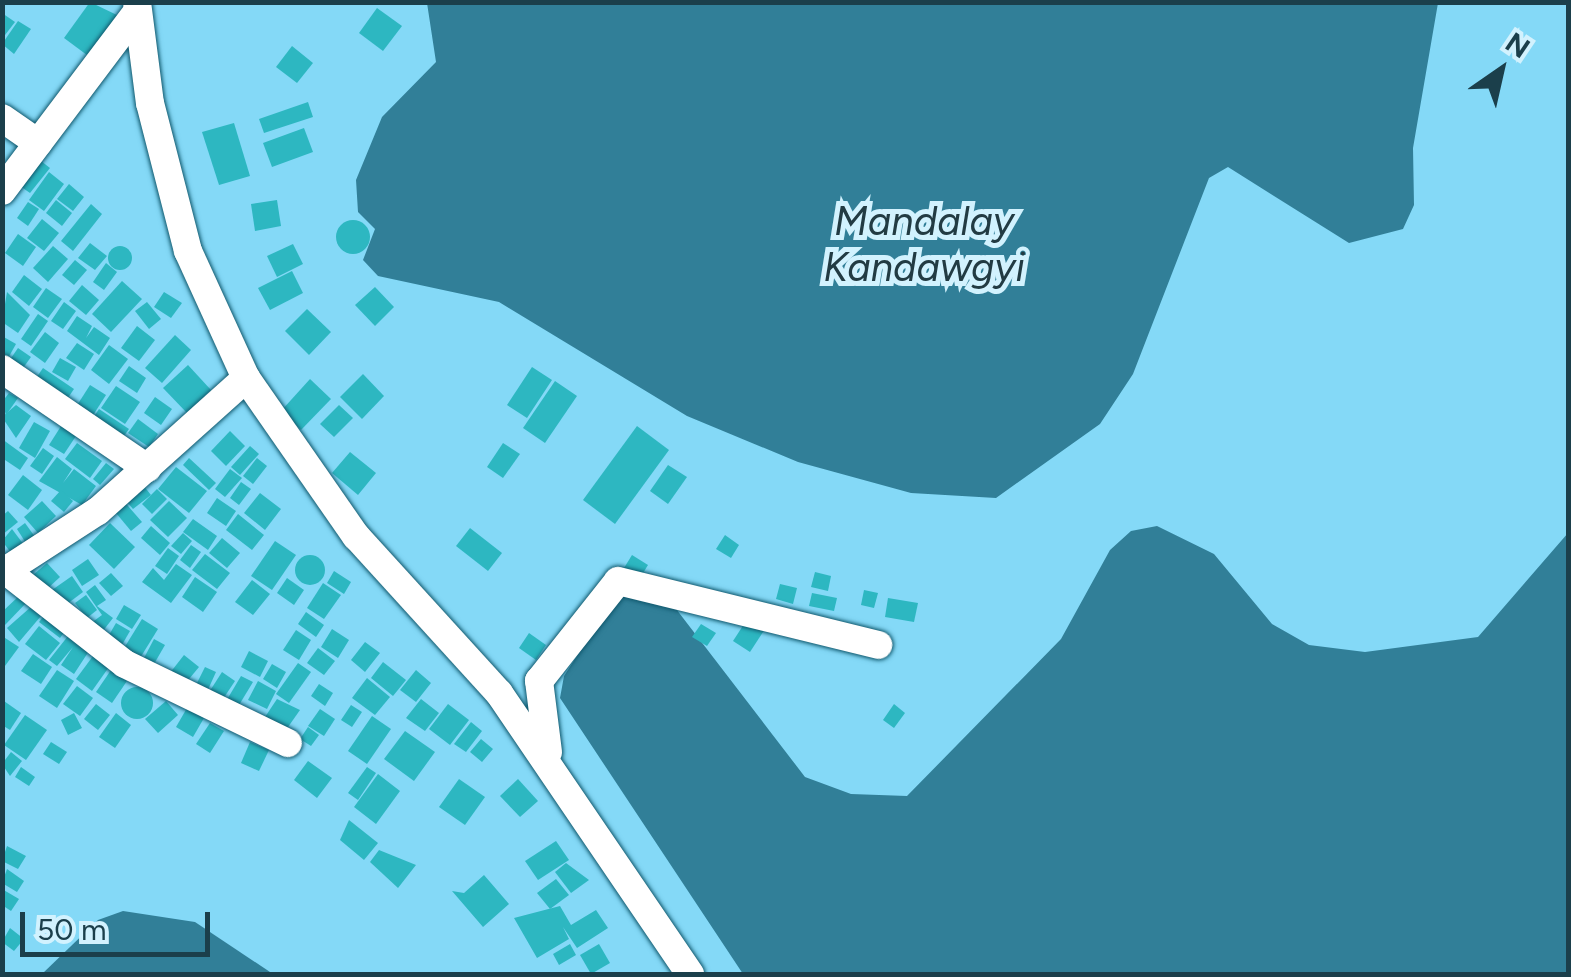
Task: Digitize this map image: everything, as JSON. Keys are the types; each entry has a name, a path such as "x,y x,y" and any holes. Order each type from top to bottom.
{"street":[{"path":"2,191 137,8"},
{"path":"137,8 188,251 246,378 356,536 550,763 690,974"},
{"path":"2,118 38,143"},
{"path":"2,369 147,468"},
{"path":"246,378 147,468 4,571 142,674 288,744"},
{"path":"550,763 539,681 618,581 878,645"}],"water":[{"name":"Mandalay Kandawgyi","path":"427,2 1438,3 1413,148 1414,205 1403,229 1349,243 1228,167 1209,178 1133,374 1100,424 996,498 911,493 798,462 687,416 499,302 378,276 363,260 375,229 358,212 356,180 382,117 436,62"},
{"path":"1157,526 1214,554 1272,624 1309,645 1365,652 1478,637 1568,533 1568,974 743,974 560,698 564,676 621,588 670,601 805,777 851,794 907,796 1061,639 1110,550 1131,531"},
{"path":"123,911 195,922 273,974 42,974 98,920"}],"building":[{"path":"90,2 121,17 91,58 64,38"},
{"path":"377,8 402,26 383,51 359,33"},
{"path":"2,13 15,22 2,39"},
{"path":"18,21 31,29 14,54 2,44"},
{"path":"292,46 313,63 297,83 276,67"},
{"path":"308,102 313,117 264,133 259,119"},
{"path":"234,123 250,176 219,185 202,132"},
{"path":"304,128 313,152 272,167 263,143"},
{"path":"41,161 50,168 30,193 20,186"},
{"path":"49,172 64,184 44,211 29,200"},
{"path":"69,184 84,197 73,211 57,199"},
{"path":"56,200 72,213 62,226 46,213"},
{"path":"277,200 281,226 255,231 251,204"},
{"path":"28,202 39,209 28,226 17,218"},
{"path":"91,204 102,214 73,251 61,241"},
{"path":"42,219 59,233 44,251 27,238"},
{"path":"353,220 365,225 370,237 365,249 353,254 341,249 336,237 341,225"},
{"path":"18,234 36,247 23,266 5,253"},
{"path":"90,243 107,256 95,270 78,258"},
{"path":"293,244 303,264 277,277 267,256"},
{"path":"53,246 68,259 48,282 33,268"},
{"path":"120,246 132,258 120,270 108,258"},
{"path":"75,260 87,270 74,285 62,275"},
{"path":"106,263 117,272 104,290 93,282"},
{"path":"292,271 303,293 270,310 258,288"},
{"path":"24,275 42,289 29,306 12,292"},
{"path":"122,281 142,299 111,332 92,314"},
{"path":"82,285 99,300 86,315 69,301"},
{"path":"375,287 394,307 375,326 355,305"},
{"path":"46,288 62,299 48,318 33,307"},
{"path":"7,292 30,315 18,333 2,322"},
{"path":"164,292 182,303 171,318 154,307"},
{"path":"64,302 76,311 63,329 51,321"},
{"path":"147,302 161,319 149,329 135,311"},
{"path":"307,309 331,332 309,355 285,331"},
{"path":"38,314 48,321 31,346 21,339"},
{"path":"77,316 92,326 86,338 94,327 110,338 99,355 67,331"},
{"path":"137,326 155,340 139,361 121,348"},
{"path":"45,332 59,343 45,363 30,352"},
{"path":"175,335 191,350 162,383 145,368"},
{"path":"2,336 16,344 2,369"},
{"path":"77,343 94,354 84,370 66,358"},
{"path":"109,345 128,359 109,384 91,370"},
{"path":"18,348 31,357 18,375 5,367"},
{"path":"60,358 76,367 68,381 52,372"},
{"path":"188,365 211,390 187,413 163,388"},
{"path":"129,366 146,378 137,393 119,381"},
{"path":"532,367 552,380 527,418 507,405"},
{"path":"43,368 74,389 63,405 32,384"},
{"path":"363,374 384,396 362,419 340,397"},
{"path":"310,379 331,399 301,430 281,411"},
{"path":"555,381 577,396 545,443 523,428"},
{"path":"90,385 106,395 90,420 74,410"},
{"path":"116,386 140,402 125,424 101,408"},
{"path":"9,393 18,398 6,415 2,402"},
{"path":"155,397 172,409 161,425 144,413"},
{"path":"16,405 31,416 16,438 2,417"},
{"path":"339,405 353,418 334,437 320,424"},
{"path":"99,409 129,429 121,440 91,421"},
{"path":"138,419 158,434 149,447 128,433"},
{"path":"34,422 50,431 35,458 19,448"},
{"path":"63,423 78,433 64,454 49,445"},
{"path":"637,426 669,450 615,524 583,500"},
{"path":"230,431 245,446 226,466 211,451"},
{"path":"2,439 28,458 20,470 2,458"},
{"path":"77,443 102,461 90,478 65,459"},
{"path":"503,443 520,454 503,478 487,467"},
{"path":"250,446 259,454 240,475 231,467"},
{"path":"43,448 54,456 42,474 30,466"},
{"path":"350,452 376,473 358,495 332,473"},
{"path":"57,457 72,469 63,483 74,469 96,486 82,505 39,481"},
{"path":"189,458 216,483 209,490 183,465"},
{"path":"257,458 267,466 253,484 243,476"},
{"path":"106,463 114,469 100,485 93,479"},
{"path":"668,465 687,477 668,504 650,491"},
{"path":"176,467 207,491 189,513 158,489"},
{"path":"230,469 242,478 225,497 215,489"},
{"path":"23,475 42,490 28,510 8,495"},
{"path":"139,480 151,495 133,509 121,495"},
{"path":"241,482 251,489 239,505 230,498"},
{"path":"157,489 167,499 152,514 142,504"},
{"path":"61,490 73,501 64,512 51,501"},
{"path":"260,493 281,509 265,530 244,513"},
{"path":"121,498 142,522 131,531 111,507"},
{"path":"217,498 236,511 226,526 207,513"},
{"path":"42,501 56,516 38,533 24,517"},
{"path":"169,501 187,518 168,537 150,520"},
{"path":"8,511 18,522 2,535 2,516"},
{"path":"238,514 264,535 252,550 226,530"},
{"path":"193,519 217,536 208,550 183,532"},
{"path":"25,523 38,541 29,548 17,529"},
{"path":"110,523 135,547 114,569 89,545"},
{"path":"151,526 170,543 160,555 141,538"},
{"path":"470,528 502,553 488,571 456,546"},
{"path":"12,529 24,545 12,554 2,541"},
{"path":"183,533 192,541 181,554 171,546"},
{"path":"725,535 739,545 731,558 716,549"},
{"path":"222,538 240,553 227,568 209,553"},
{"path":"275,541 296,555 272,590 251,576"},
{"path":"191,545 201,552 190,568 180,560"},
{"path":"168,548 179,556 167,574 155,566"},
{"path":"205,554 230,573 217,589 192,570"},
{"path":"310,555 324,564 325,570 316,584 310,585 296,576 295,570 304,556"},
{"path":"632,555 648,565 640,578 624,568"},
{"path":"88,559 99,575 82,586 72,570"},
{"path":"47,563 60,577 46,590 33,575"},
{"path":"176,564 192,575 171,603 142,582 153,568 164,580"},
{"path":"334,571 351,582 344,594 327,583"},
{"path":"815,572 831,576 828,591 811,587"},
{"path":"111,573 123,586 111,596 99,583"},
{"path":"72,576 83,592 63,607 52,590"},
{"path":"195,577 217,592 203,612 182,597"},
{"path":"287,578 304,590 294,605 277,593"},
{"path":"252,580 270,594 253,615 235,602"},
{"path":"323,583 341,595 324,619 307,608"},
{"path":"780,584 797,588 793,604 776,599"},
{"path":"95,585 106,600 97,606 113,618 99,636 87,626 102,615 86,592"},
{"path":"864,590 878,593 874,608 861,605"},
{"path":"812,593 837,598 834,611 809,606"},
{"path":"21,594 28,601 5,625 2,612"},
{"path":"86,595 97,610 87,618 75,603"},
{"path":"888,598 918,603 914,622 885,617"},
{"path":"124,605 141,615 132,629 116,619"},
{"path":"32,606 41,616 19,642 7,628"},
{"path":"48,611 68,627 60,638 39,622"},
{"path":"306,612 324,625 316,637 298,624"},
{"path":"748,618 765,629 750,652 733,641"},
{"path":"142,619 158,629 137,663 121,653"},
{"path":"116,623 130,631 119,650 105,642"},
{"path":"701,624 716,633 707,646 692,637"},
{"path":"39,626 60,643 46,660 25,644"},
{"path":"332,629 349,640 338,658 321,647"},
{"path":"296,630 311,640 299,660 283,650"},
{"path":"529,633 546,645 536,660 519,648"},
{"path":"2,636 19,647 2,670"},
{"path":"68,636 89,651 74,674 61,665 73,647 57,666 49,660"},
{"path":"154,639 165,645 154,664 144,658"},
{"path":"365,642 380,653 365,672 351,660"},
{"path":"318,648 335,661 324,675 307,663"},
{"path":"249,651 268,661 260,677 241,667"},
{"path":"33,654 52,667 41,684 21,671"},
{"path":"184,655 199,667 180,690 166,678"},
{"path":"93,656 109,667 92,691 76,679"},
{"path":"383,662 406,680 393,696 371,678"},
{"path":"298,663 311,672 289,703 276,694"},
{"path":"272,664 286,672 277,688 263,679"},
{"path":"205,667 216,672 206,694 194,689"},
{"path":"57,670 74,681 57,708 39,696"},
{"path":"111,670 127,681 112,703 96,692"},
{"path":"416,670 431,683 416,702 400,690"},
{"path":"222,672 235,681 219,705 206,697"},
{"path":"241,676 253,682 236,710 225,703"},
{"path":"367,678 390,697 375,715 352,698"},
{"path":"258,681 276,691 267,709 248,700"},
{"path":"319,684 333,693 325,706 311,696"},
{"path":"77,686 93,698 80,716 63,704"},
{"path":"137,687 148,692 153,703 148,714 137,719 126,714 121,703 126,692"},
{"path":"277,699 300,710 281,737 261,723"},
{"path":"421,699 439,713 425,731 406,718"},
{"path":"4,701 21,713 10,730 2,725"},
{"path":"166,701 178,715 158,733 145,719"},
{"path":"96,704 110,715 98,730 84,719"},
{"path":"448,704 469,720 450,745 429,729"},
{"path":"894,704 905,713 894,728 883,720"},
{"path":"351,705 362,712 352,727 341,720"},
{"path":"187,708 204,718 193,737 176,727"},
{"path":"320,709 335,719 324,736 308,726"},
{"path":"74,713 82,728 68,735 61,720"},
{"path":"116,713 131,725 115,748 99,737"},
{"path":"25,715 47,730 26,760 4,745"},
{"path":"372,716 391,729 367,764 348,751"},
{"path":"471,722 482,731 466,752 454,744"},
{"path":"210,723 224,731 210,753 196,744"},
{"path":"308,727 319,735 311,746 300,739"},
{"path":"405,731 435,752 414,781 384,759"},
{"path":"481,739 493,749 482,762 470,752"},
{"path":"51,742 67,752 59,764 43,754"},
{"path":"250,742 269,750 259,771 241,763"},
{"path":"11,752 22,761 10,776 2,764"},
{"path":"308,761 332,778 317,798 294,780"},
{"path":"21,767 35,777 29,786 15,777"},
{"path":"367,767 376,773 358,800 348,793"},
{"path":"378,774 400,791 376,824 354,807"},
{"path":"459,779 485,797 465,825 439,807"},
{"path":"518,779 538,801 520,817 500,796"},
{"path":"349,820 378,843 364,860 340,840"},
{"path":"556,841 569,860 538,880 525,861"},
{"path":"7,846 26,856 18,869 2,861"},
{"path":"379,850 416,865 398,888 370,862"},
{"path":"566,863 589,880 571,893 555,872"},
{"path":"7,869 24,881 17,892 2,883"},
{"path":"484,875 509,904 483,927 452,891 464,893"},
{"path":"556,879 569,895 550,909 537,893"},
{"path":"2,889 19,899 11,911 2,905"},
{"path":"560,906 571,925 596,910 608,928 577,948 563,927 569,939 537,958 514,918"},
{"path":"10,928 24,939 14,951 2,942"},
{"path":"570,944 576,955 559,965 553,954"},
{"path":"599,944 610,963 591,974 580,955"}]}
